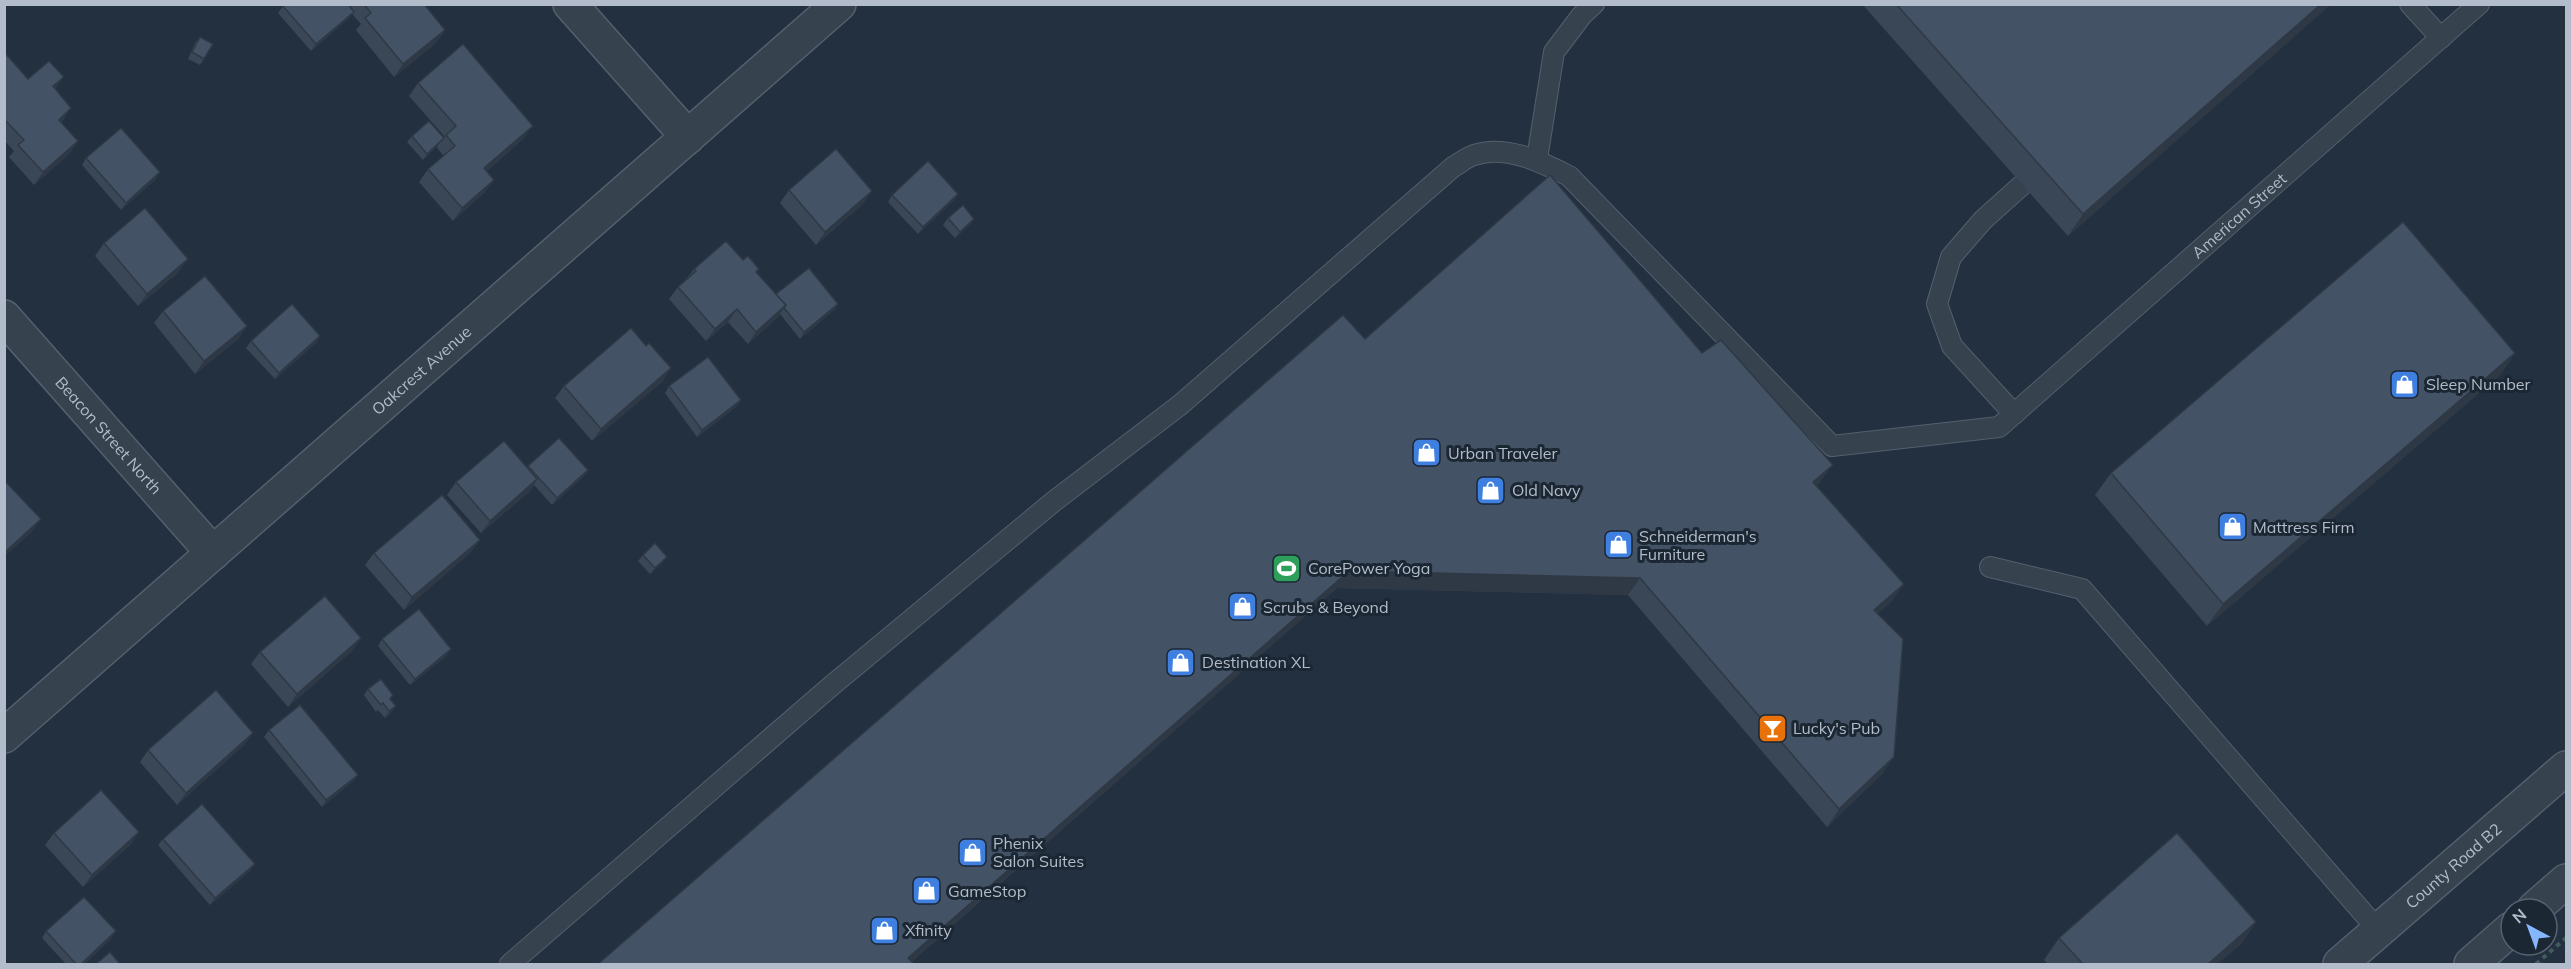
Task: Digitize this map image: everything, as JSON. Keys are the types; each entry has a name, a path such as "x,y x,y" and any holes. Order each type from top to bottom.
{"street":[{"path":"570,4 688,137"},
{"name":"Oakcrest Avenue","path":"4,736 839,4"},
{"name":"Beacon Street North","path":"4,317 213,554"},
{"name":"County Road B2","path":"2340,964 2566,768"},
{"path":"2548,897 2566,881"},
{"path":"2471,964 2499,940"}],"lane":[{"path":"1537,159 1554,52 1582,15 1594,4"},
{"path":"2410,4 2441,38"},
{"name":"American Street","path":"2006,421 2479,4"},
{"path":"510,964 830,687 1053,502 1180,405 1453,167 1474,155 1502,153 1537,159 1569,176 1832,446 2006,421 1953,346 1937,304 1951,257 1983,220 2050,162"},
{"path":"1990,567 2082,589 2378,930"}],"path":[{"path":"2536,964 2566,938"}],"building":[{"path":"285,4 348,4 354,12 316,44 283,6"},
{"path":"364,4 424,4 445,30 403,64 365,18 371,13"},
{"path":"1896,4 2321,4 2083,214"},
{"path":"200,37 213,44 204,59 192,52"},
{"path":"463,44 533,126 484,168 494,180 462,208 428,169 455,146 446,135 456,126 418,83"},
{"path":"4,52 28,79 49,61 64,77 53,86 71,108 59,120 78,141 43,172 18,145 24,140 4,119"},
{"path":"429,121 444,138 427,154 412,136"},
{"path":"121,128 160,172 126,203 86,158"},
{"path":"836,149 872,191 825,232 789,190"},
{"path":"928,161 958,194 923,227 892,195"},
{"path":"1550,175 1702,353 1721,340 1833,465 1813,482 1904,584 1874,610 1903,639 1894,757 1839,809 1640,578 1349,571 908,958 914,964 598,964 1343,315 1365,339"},
{"path":"963,205 974,219 960,232 948,218"},
{"path":"145,208 188,259 147,294 104,243"},
{"path":"2403,222 2515,353 2223,604 2111,473"},
{"path":"726,241 743,260 748,256 759,269 756,272 786,305 756,332 737,309 715,329 678,287 696,271 694,269"},
{"path":"809,268 838,304 804,332 784,308 786,305 776,294"},
{"path":"205,276 247,326 204,361 163,311"},
{"path":"292,304 320,336 279,373 251,341"},
{"path":"631,328 646,346 649,343 671,368 601,429 564,386"},
{"path":"708,357 741,400 702,430 669,386"},
{"path":"559,438 588,470 557,498 528,466"},
{"path":"504,441 537,479 490,521 456,482"},
{"path":"4,480 41,519 4,553"},
{"path":"442,495 480,540 412,597 374,553"},
{"path":"655,543 667,557 655,568 643,555"},
{"path":"325,596 361,638 297,694 260,652"},
{"path":"419,609 451,649 415,679 382,639"},
{"path":"381,679 393,695 390,699 396,706 389,711 368,689"},
{"path":"216,690 253,733 186,793 148,750"},
{"path":"300,705 358,775 326,800 269,730"},
{"path":"101,790 139,832 92,875 54,833"},
{"path":"202,804 255,864 215,898 163,839"},
{"path":"2177,833 2256,922 2208,964 2083,964 2059,938"},
{"path":"84,897 116,931 81,964 76,964 46,931"},
{"path":"110,952 120,964 96,964"}],"place":[{"name":"Sleep Number","path":"2405,384"},
{"name":"Urban Traveler","path":"1427,453"},
{"name":"Old Navy","path":"1491,490"},
{"name":"Mattress Firm","path":"2232,527"},
{"name":"Schneiderman's Furniture","path":"1618,545"},
{"name":"CorePower Yoga","path":"1287,568"},
{"name":"Scrubs & Beyond","path":"1242,607"},
{"name":"Destination XL","path":"1181,662"},
{"name":"Lucky's Pub","path":"1772,728"},
{"name":"Phenix Salon Suites","path":"972,852"},
{"name":"GameStop","path":"927,891"},
{"name":"Xfinity","path":"884,930"}]}
